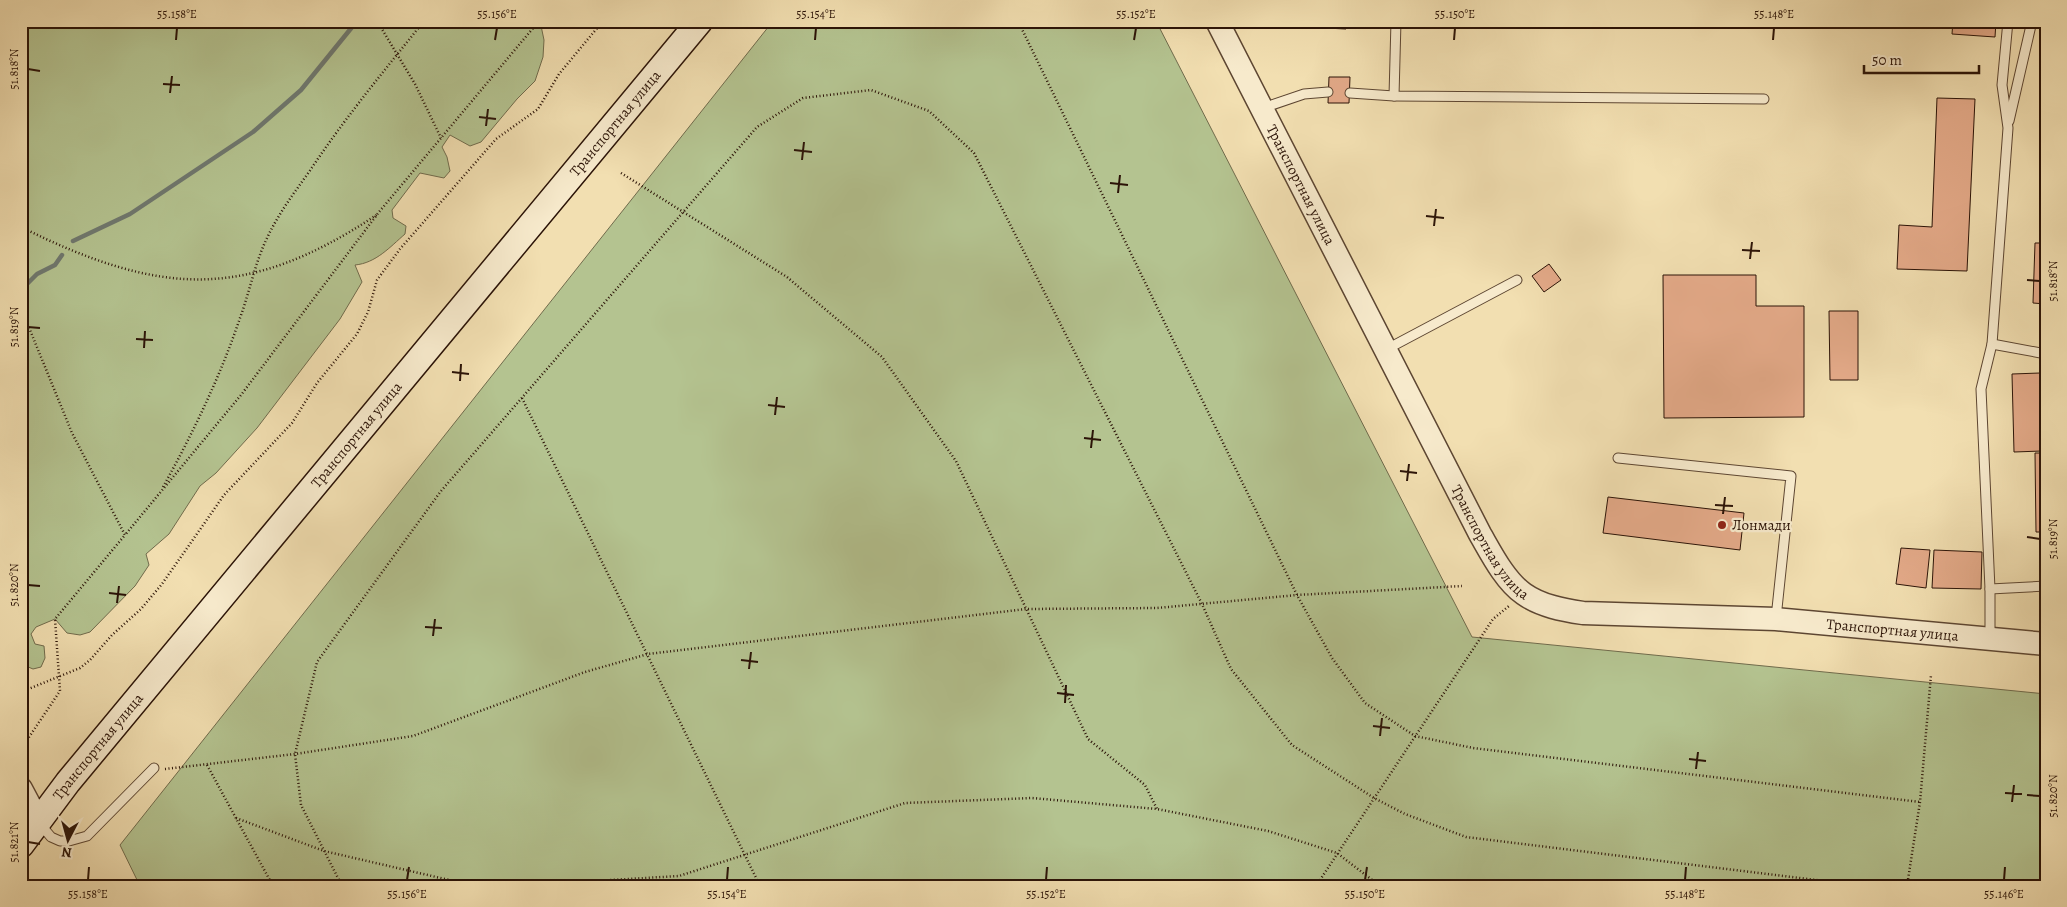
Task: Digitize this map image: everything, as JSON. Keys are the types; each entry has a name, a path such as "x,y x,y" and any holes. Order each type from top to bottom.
{"main road":[{"name":"Транспортная улица","path":"21,845 75,774 700,21"}],"street":[{"name":"Транспортная улица","path":"1218,21 1480,534 1502,571 1523,594 1556,609 1583,613 1776,619 2046,644"},
{"path":"21,789 38,821"}],"lane":[{"path":"1394,96 1396,21"},
{"path":"1614,21 1621,21"},
{"path":"2008,21 2002,85 2008,128"},
{"path":"1990,638 1990,589 1981,389 1992,344 2008,128 2032,21"},
{"path":"1262,108 1304,94 1328,92"},
{"path":"1350,93 1394,96 1764,99"},
{"path":"1386,349 1517,280"},
{"path":"1992,344 2046,354"},
{"path":"1618,458 1791,476 1776,619"},
{"path":"1990,589 2046,586"},
{"path":"38,821 51,837 60,841 69,841 87,836 154,768"}],"path":[{"path":"377,21 415,84 441,139"},
{"path":"158,494 177,461 222,366 241,317 253,274 268,236 285,207 333,136 424,21"},
{"path":"21,768 27,765 21,750 60,690 55,619 241,395 379,212 539,21"},
{"path":"21,692 36,688 80,668 141,609 162,584 224,495 292,423 317,383 357,334 368,312 377,280 400,249 496,139 538,110 559,74 603,21"},
{"path":"1018,21 1297,595 1332,658 1365,703 1415,736 1473,748 1920,802"},
{"path":"342,886 301,805 295,754 318,662 441,491 757,127 804,98 871,90 929,111 974,154 1202,604 1231,668 1292,745 1374,798 1405,814 1466,837 1866,886"},
{"path":"621,173 787,277 882,357 956,461 1088,739 1145,785 1157,809"},
{"path":"21,226 106,264 155,276 207,280 253,274 306,255 333,242 379,212"},
{"path":"21,308 72,433 125,535"},
{"path":"522,398 760,886"},
{"path":"154,768 164,769 206,765 413,736 586,672 648,654 1026,609 1157,608 1297,595 1462,586"},
{"path":"1316,886 1493,619 1523,594"},
{"path":"1907,886 1920,802 1931,675"},
{"path":"206,765 272,886"},
{"path":"509,886 679,876 905,803 1032,798 1157,809 1268,831 1337,853 1380,886"},
{"path":"236,818 324,851 475,886"}],"green space":[{"path":"21,21 540,21 544,40 543,57 535,81 517,99 481,142 470,146 450,135 442,147 447,157 450,171 444,178 420,173 392,210 393,218 406,226 405,234 376,258 363,264 355,265 362,282 340,319 257,428 216,473 200,486 169,534 146,554 149,565 135,586 90,632 80,635 67,633 55,619 36,627 31,634 35,644 44,646 45,658 41,667 33,669 21,664"},
{"path":"773,21 1156,21 1472,637 2046,694 2046,886 140,886 120,845"}],"building":[{"path":"1304,21 1346,21 1346,29 1304,27"},
{"path":"1953,21 1996,21 1995,37 1952,34"},
{"path":"1329,77 1350,77 1349,103 1328,103"},
{"path":"1937,98 1975,99 1967,271 1897,269 1899,225 1932,227"},
{"path":"2035,243 2046,243 2046,304 2033,303"},
{"path":"1549,264 1561,280 1544,292 1532,276"},
{"path":"1663,275 1756,275 1756,306 1804,306 1804,417 1664,418"},
{"path":"1829,311 1858,311 1858,380 1830,380"},
{"path":"2040,373 2042,451 2014,452 2012,374"},
{"path":"2035,453 2046,453 2046,532 2036,532"},
{"path":"1608,497 1744,513 1740,550 1603,533"},
{"path":"1901,548 1930,550 1926,588 1896,584"},
{"path":"1934,550 1982,552 1981,589 1932,588"}],"waterway":[{"path":"73,241 130,214 253,132 301,90 357,21"},
{"path":"23,288 37,274 55,265 62,255"}],"place":[{"name":"Лонмади","path":"1722,525"}]}
